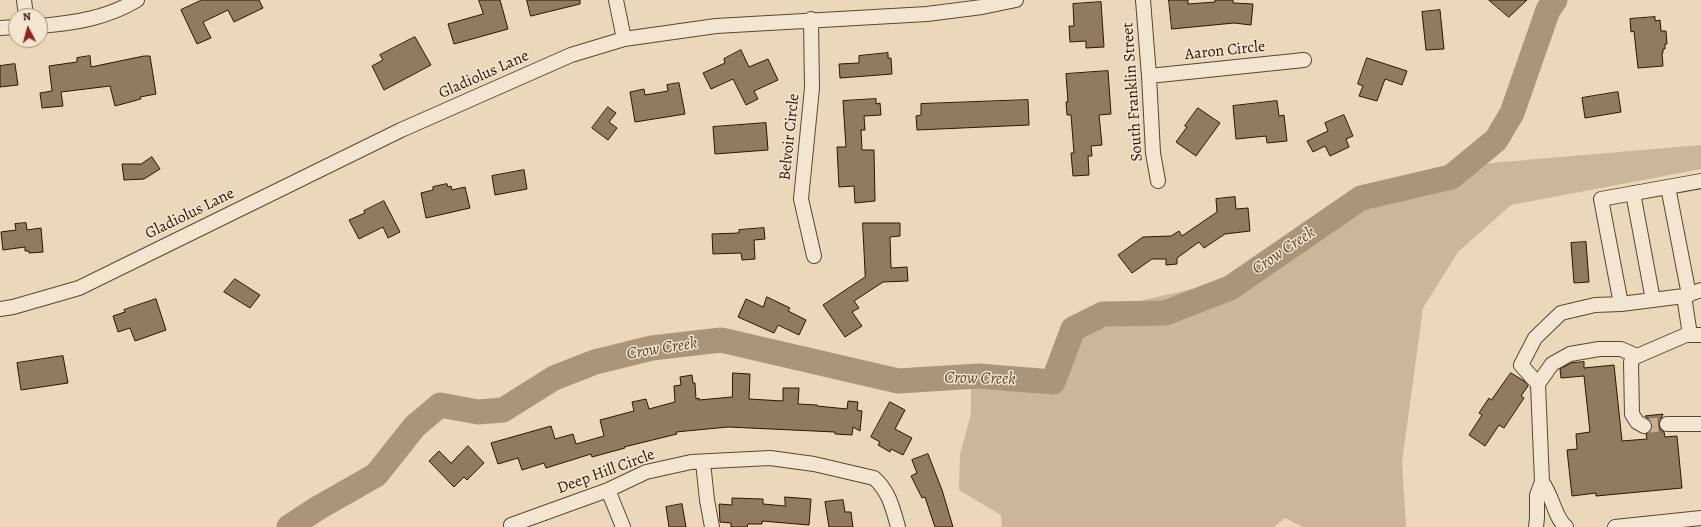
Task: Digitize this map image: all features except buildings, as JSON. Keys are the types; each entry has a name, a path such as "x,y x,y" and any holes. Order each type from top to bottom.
{"street":[{"path":"616,0 624,39"},
{"name":"Gladiolus Lane","path":"0,309 13,307 79,288 401,130 571,55 624,39 716,26 811,19 927,14 982,7 1016,0"},
{"name":"South Franklin Street","path":"1143,0 1153,153 1158,181"},
{"path":"48,25 93,19 131,2"},
{"name":"Belvoir Circle","path":"811,19 812,88 801,199 814,256"},
{"name":"Aaron Circle","path":"1149,76 1304,60"},
{"path":"1621,304 1601,199 1701,181"},
{"path":"1644,426 1637,422 1632,414 1631,362 1637,356 1696,335 1691,294 1668,187"},
{"path":"1633,194 1653,300"},
{"path":"1538,384 1521,365 1535,338 1561,313 1595,305 1621,304 1691,294"},
{"path":"1536,527 1537,495 1542,482 1538,384 1552,364 1570,354 1599,349 1621,349 1637,356"},
{"path":"1667,424 1701,424"},
{"name":"Deep Hill Circle","path":"511,525 608,490 646,472 691,462 770,458 814,464 874,478 881,484 890,498 898,527"},
{"path":"703,462 707,500 712,527"},
{"path":"1542,482 1549,491 1561,523 1566,527"},
{"path":"608,490 623,527"},
{"path":"1615,527 1701,518"}],"shaded area":[{"path":"1701,145 1701,169 1511,205 1458,252 1423,308 1402,462 1406,527 1303,527 1285,518 1274,527 1002,527 1001,515 959,490 960,454 971,414 971,383 1052,378 1072,316 1237,279 1341,207 1434,184 1432,168"}],"waterway":[{"name":"Crow Creek","path":"289,527 318,508 376,475 415,426 440,405 478,412 503,410 554,378 595,362 652,348 721,340 898,381 978,376 1053,382 1073,329 1103,314 1165,313 1230,288 1361,198 1451,177 1496,140 1512,113 1548,10 1555,0"}],"tunnel":[{"path":"1644,426 1667,424"}]}
